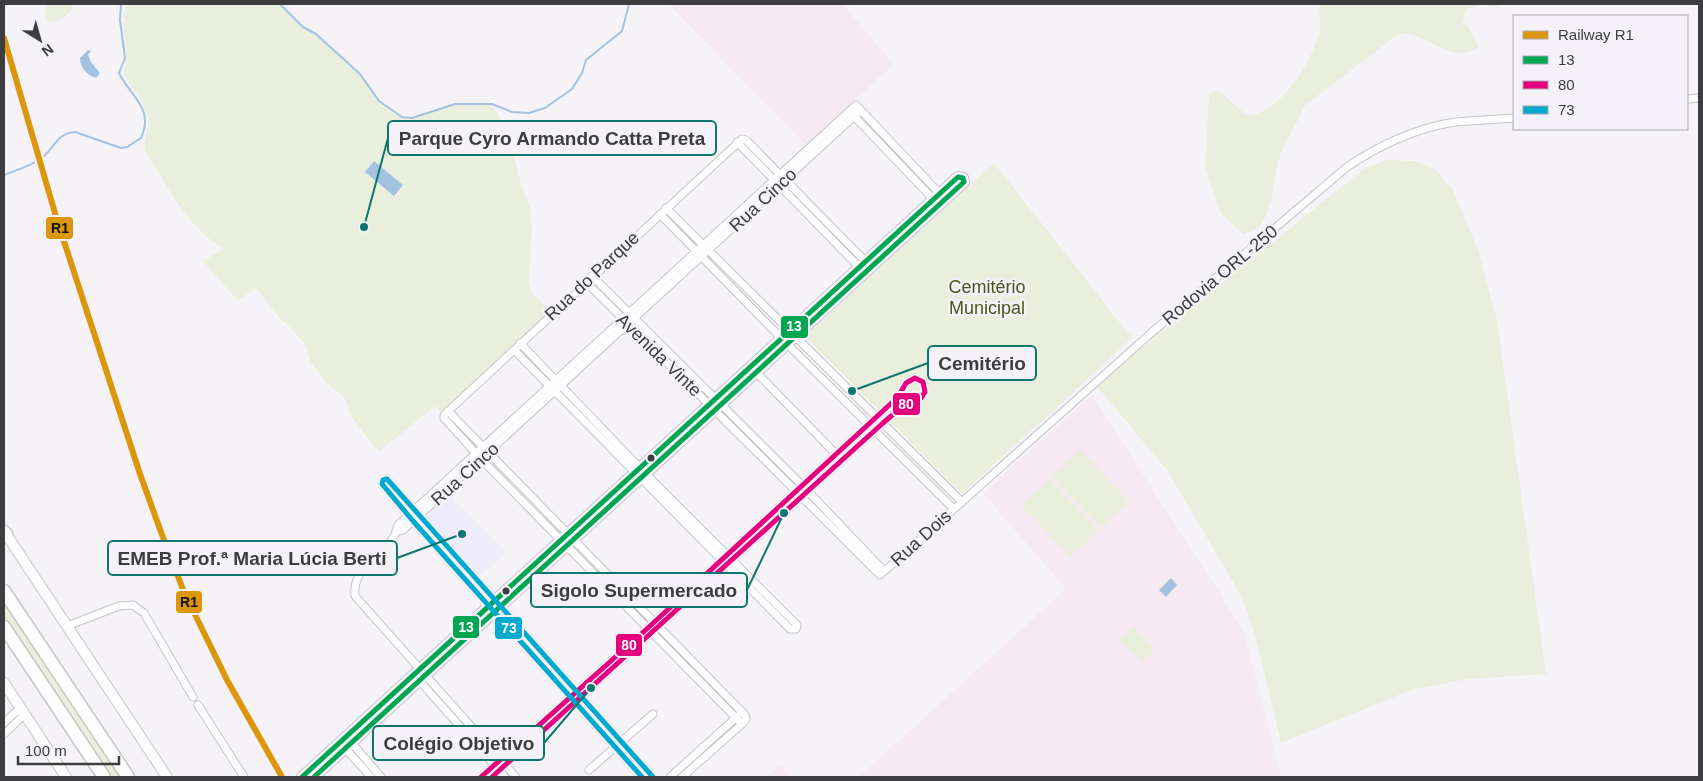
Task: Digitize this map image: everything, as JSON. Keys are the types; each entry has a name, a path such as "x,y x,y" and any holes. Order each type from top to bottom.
{"highway":[{"path":"4,591 128,777"},
{"path":"4,627 104,777"}],"street":[{"name":"Rua Cinco","path":"702,250 635,318 554,392 482,453 414,509 398,524 397,531 403,530 419,516 482,453 549,386 555,380 622,318 702,250 859,108 939,200"},
{"path":"302,777 345,743 939,200 852,114"},
{"name":"Rodovia ORL-250","path":"962,502 1150,334 1362,157 1390,141 1432,127 1450,123 1513,118"},
{"name":"Rua do Parque","path":"482,453 446,413 592,276 739,141 746,140 779,180"},
{"path":"779,180 865,268"},
{"path":"666,208 785,341 954,509"},
{"path":"660,214 793,334 962,502"},
{"name":"Avenida Vinte","path":"592,276 805,494 877,574 882,573"},
{"name":"Avenida Vinte","path":"586,282 628,324 716,404"},
{"path":"520,343 588,414 640,474"},
{"path":"514,350 582,420 640,474 726,560 790,629 796,629 796,624 726,560"},
{"path":"754,370 836,454"},
{"path":"481,777 500,765 654,627 799,488 898,397 908,380 915,378 923,382 926,387 923,395 910,400 805,494 726,560"},
{"path":"582,420 588,414"},
{"path":"482,453 741,715 742,724 682,777"},
{"path":"642,777 573,699 495,606 419,516 414,509 387,479 381,482 413,521 495,606 580,693 653,777"},
{"name":"Rua Dois","path":"882,573 962,502"},
{"path":"397,531 394,538 359,573 354,584 355,596 419,675 500,765 516,777"},
{"path":"4,532 167,777"},
{"path":"67,626 119,606 133,605 144,613 194,697"},
{"path":"4,683 66,777"},
{"path":"198,705 244,777"},
{"path":"4,723 22,711"},
{"path":"4,734 22,711"},
{"path":"589,770 653,714"},
{"path":"670,777 741,715"},
{"path":"314,777 345,743"},
{"path":"345,743 371,777"},
{"path":"345,743 381,777"},
{"path":"492,777 500,765"},
{"path":"500,765 505,777"}],"shaded area":[{"path":"668,4 846,4 845,7 894,64 856,99 857,104 809,148"},
{"path":"1092,395 1244,631 1281,777 859,777 1066,589 983,493"},
{"path":"446,492 506,553 476,579 420,516"},
{"path":"779,765 792,777 766,777"}],"green space":[{"path":"47,4 74,4 64,18 47,22 45,18"},
{"path":"127,4 280,4 299,23 331,46 351,64 382,105 394,114 414,118 458,104 491,104 508,130 521,185 530,206 532,228 529,282 532,293 552,313 444,415 435,406 380,451 374,447 350,414 347,402 325,381 310,361 305,344 280,319 256,288 238,301 203,261 225,248 201,232 190,220 145,152 147,117 140,98 124,75 126,52 123,17"},
{"path":"1320,4 1503,4 1497,7 1481,5 1467,9 1462,23 1468,26 1479,47 1468,52 1458,53 1420,37 1410,34 1399,34 1304,106 1281,152 1268,211 1260,226 1243,234 1221,213 1205,168 1209,94 1218,90 1246,115 1259,113 1271,106 1294,83 1312,54 1320,27"},
{"path":"1387,160 1415,161 1435,169 1453,190 1478,250 1497,320 1546,674 1467,679 1411,690 1281,743 1255,635 1242,597 1167,470 1096,385 1365,168"},
{"name":"Cemitério Municipal","path":"994,163 1132,338 962,494 805,337"},
{"path":"1080,450 1129,501 1101,528 1052,477"},
{"path":"1050,479 1099,530 1071,557 1022,506"},
{"path":"4,598 124,777 109,777 4,620"},
{"path":"1134,627 1155,649 1142,662 1120,640"}],"water":[{"path":"88,50 91,51 88,55 91,62 100,73 96,78 87,73 81,65 80,58"},
{"path":"374,161 403,185 394,196 365,172"},
{"path":"1171,578 1177,585 1166,597 1159,590"}],"waterway":[{"path":"4,175 39,160 60,138 69,133 75,132 121,148 127,147 141,138 145,118 143,110 119,73 125,58 120,20 121,4"},
{"path":"280,4 303,27 316,34 360,74 379,101 402,117 412,118 455,104 492,104 512,112 529,113 545,108 572,89 582,73 586,60 622,31 629,4"}],"rail line":[{"name":"R1","path":"4,38 57,220 140,474 161,532 184,592 227,680 282,777"}],"transit line":[{"name":"13","path":"302,777 958,177 963,178 964,182 314,777"},
{"name":"80","path":"481,777 649,627 898,397 906,383 915,378 923,382 925,392 921,398 904,405 883,423 492,777"},
{"name":"73","path":"642,777 413,521 382,484 383,480 387,479 653,777"}],"place":[{"name":"Parque Cyro Armando Catta Preta","path":"364,227"},
{"name":"Cemitério","path":"852,391"},
{"name":"Sigolo Supermercado","path":"784,513"},
{"name":"EMEB Prof.ª Maria Lúcia Berti","path":"462,534"},
{"name":"Colégio Objetivo","path":"591,688"}]}
